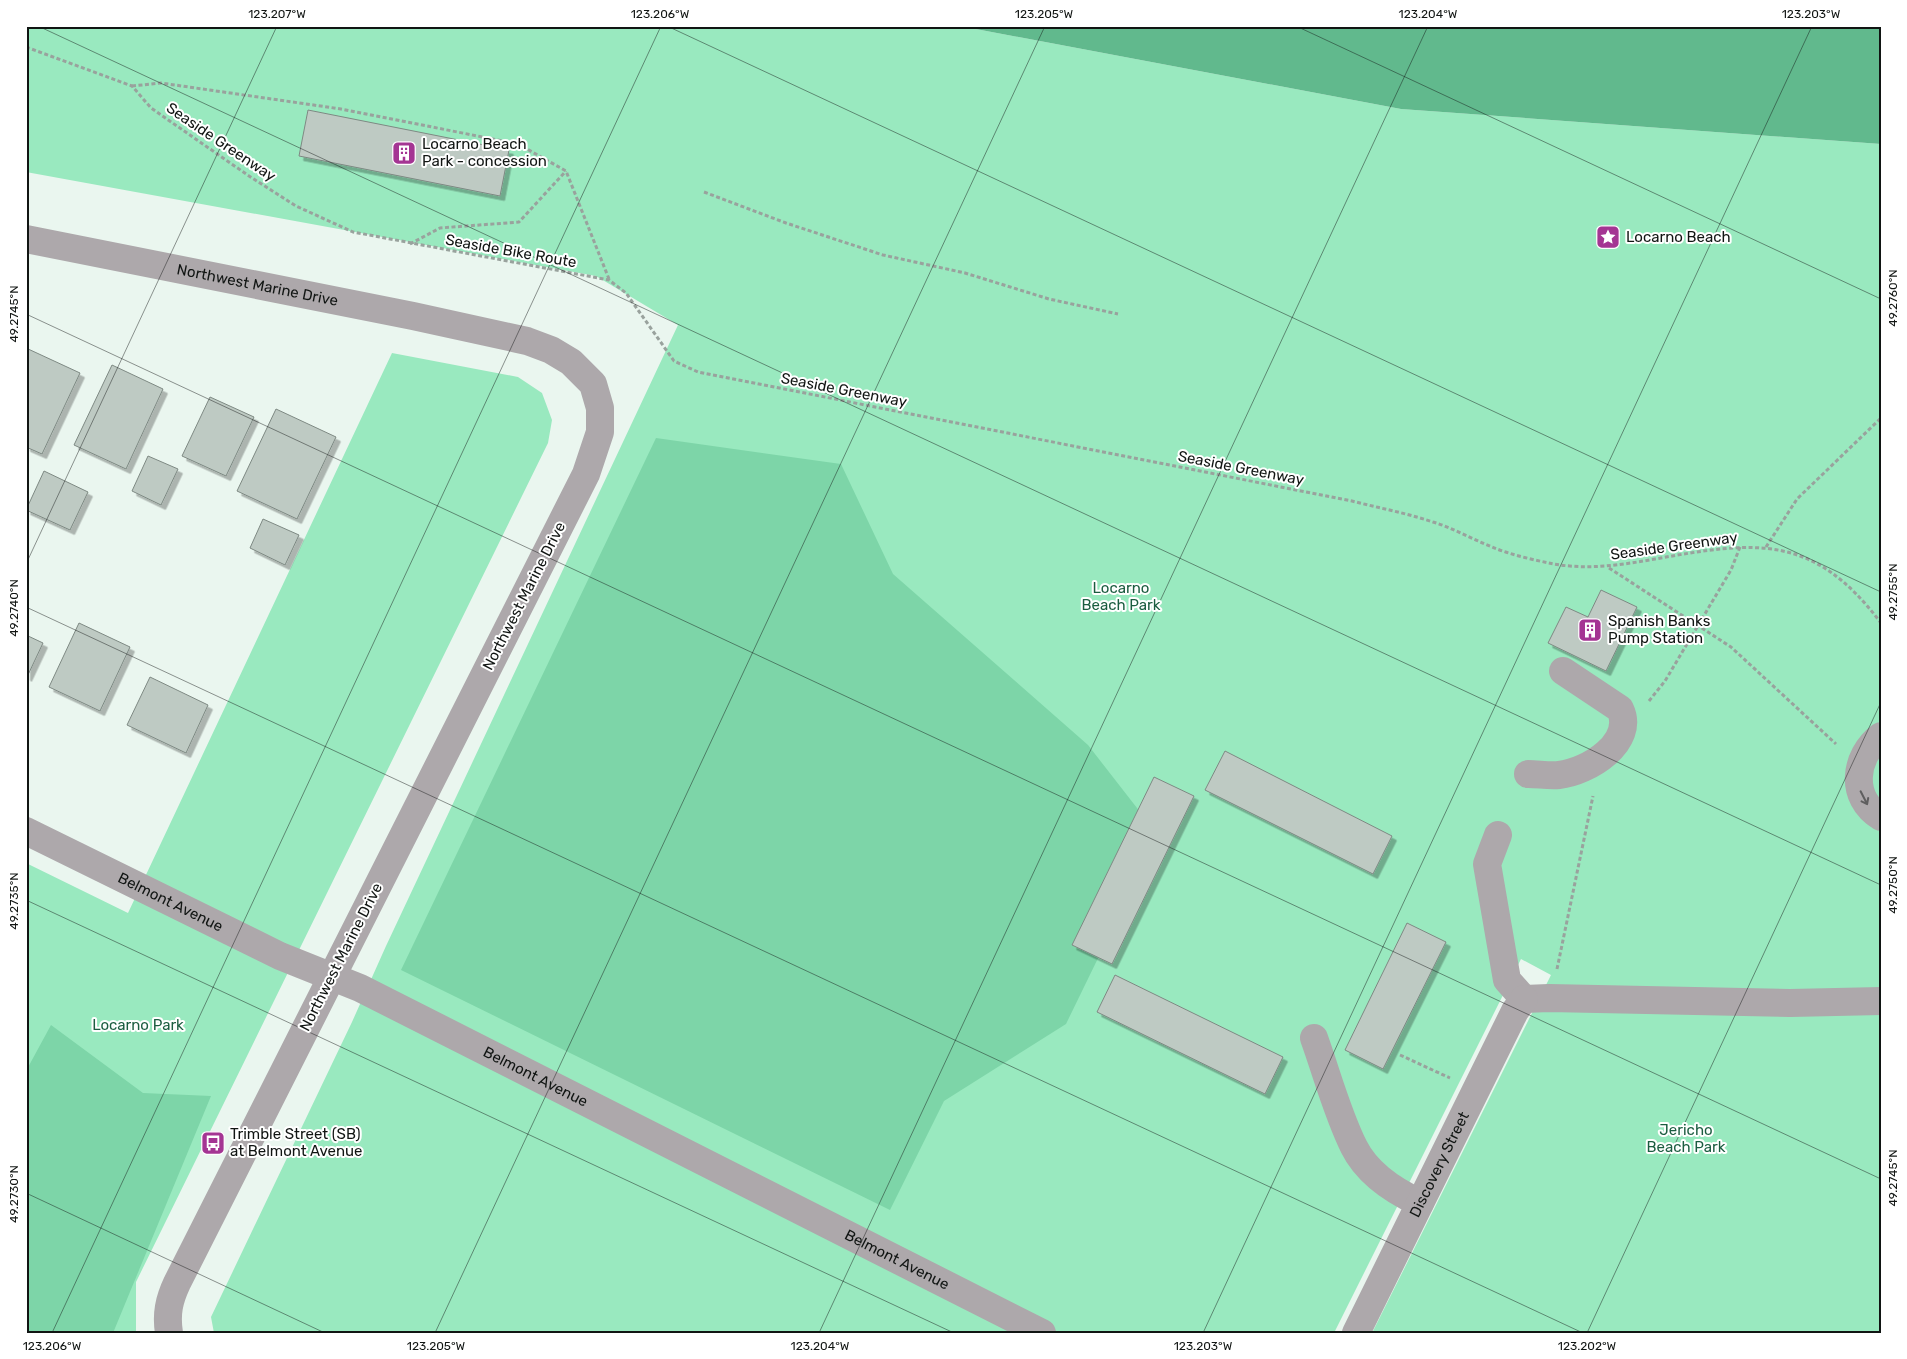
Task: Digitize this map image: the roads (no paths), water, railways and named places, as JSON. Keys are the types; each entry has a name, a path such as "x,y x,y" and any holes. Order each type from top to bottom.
{"street":[{"name":"Northwest Marine Drive","path":"26,238 413,316 527,342 551,350 571,362 593,384 600,408 600,432 586,474 177,1283 169,1301 167,1318 169,1333"},
{"path":"1528,774 1559,775 1584,767 1603,757 1622,737 1624,717 1620,709 1563,671"},
{"path":"1881,736 1871,743 1862,756 1858,773 1859,789 1866,804 1881,817"},
{"name":"Belmont Avenue","path":"26,831 280,956 360,988 1012,1326 1042,1333"},
{"path":"1498,835 1488,864 1508,980 1524,999 1790,1002 1881,1001"},
{"name":"Discovery Street","path":"1356,1333 1516,1011 1524,999"},
{"path":"1314,1038 1354,1148 1366,1164 1397,1192 1420,1203"}],"place":[{"name":"Locarno Beach Park - concession","path":"404,153"},
{"name":"Locarno Beach","path":"1608,237"},
{"name":"Spanish Banks Pump Station","path":"1590,630"},
{"name":"Trimble Street (SB) at Belmont Avenue","path":"213,1143"}],"park label":[{"name":"Locarno Beach Park","path":"1121,596"},
{"name":"Locarno Park","path":"138,1025"},
{"name":"Jericho Beach Park","path":"1686,1138"}]}
